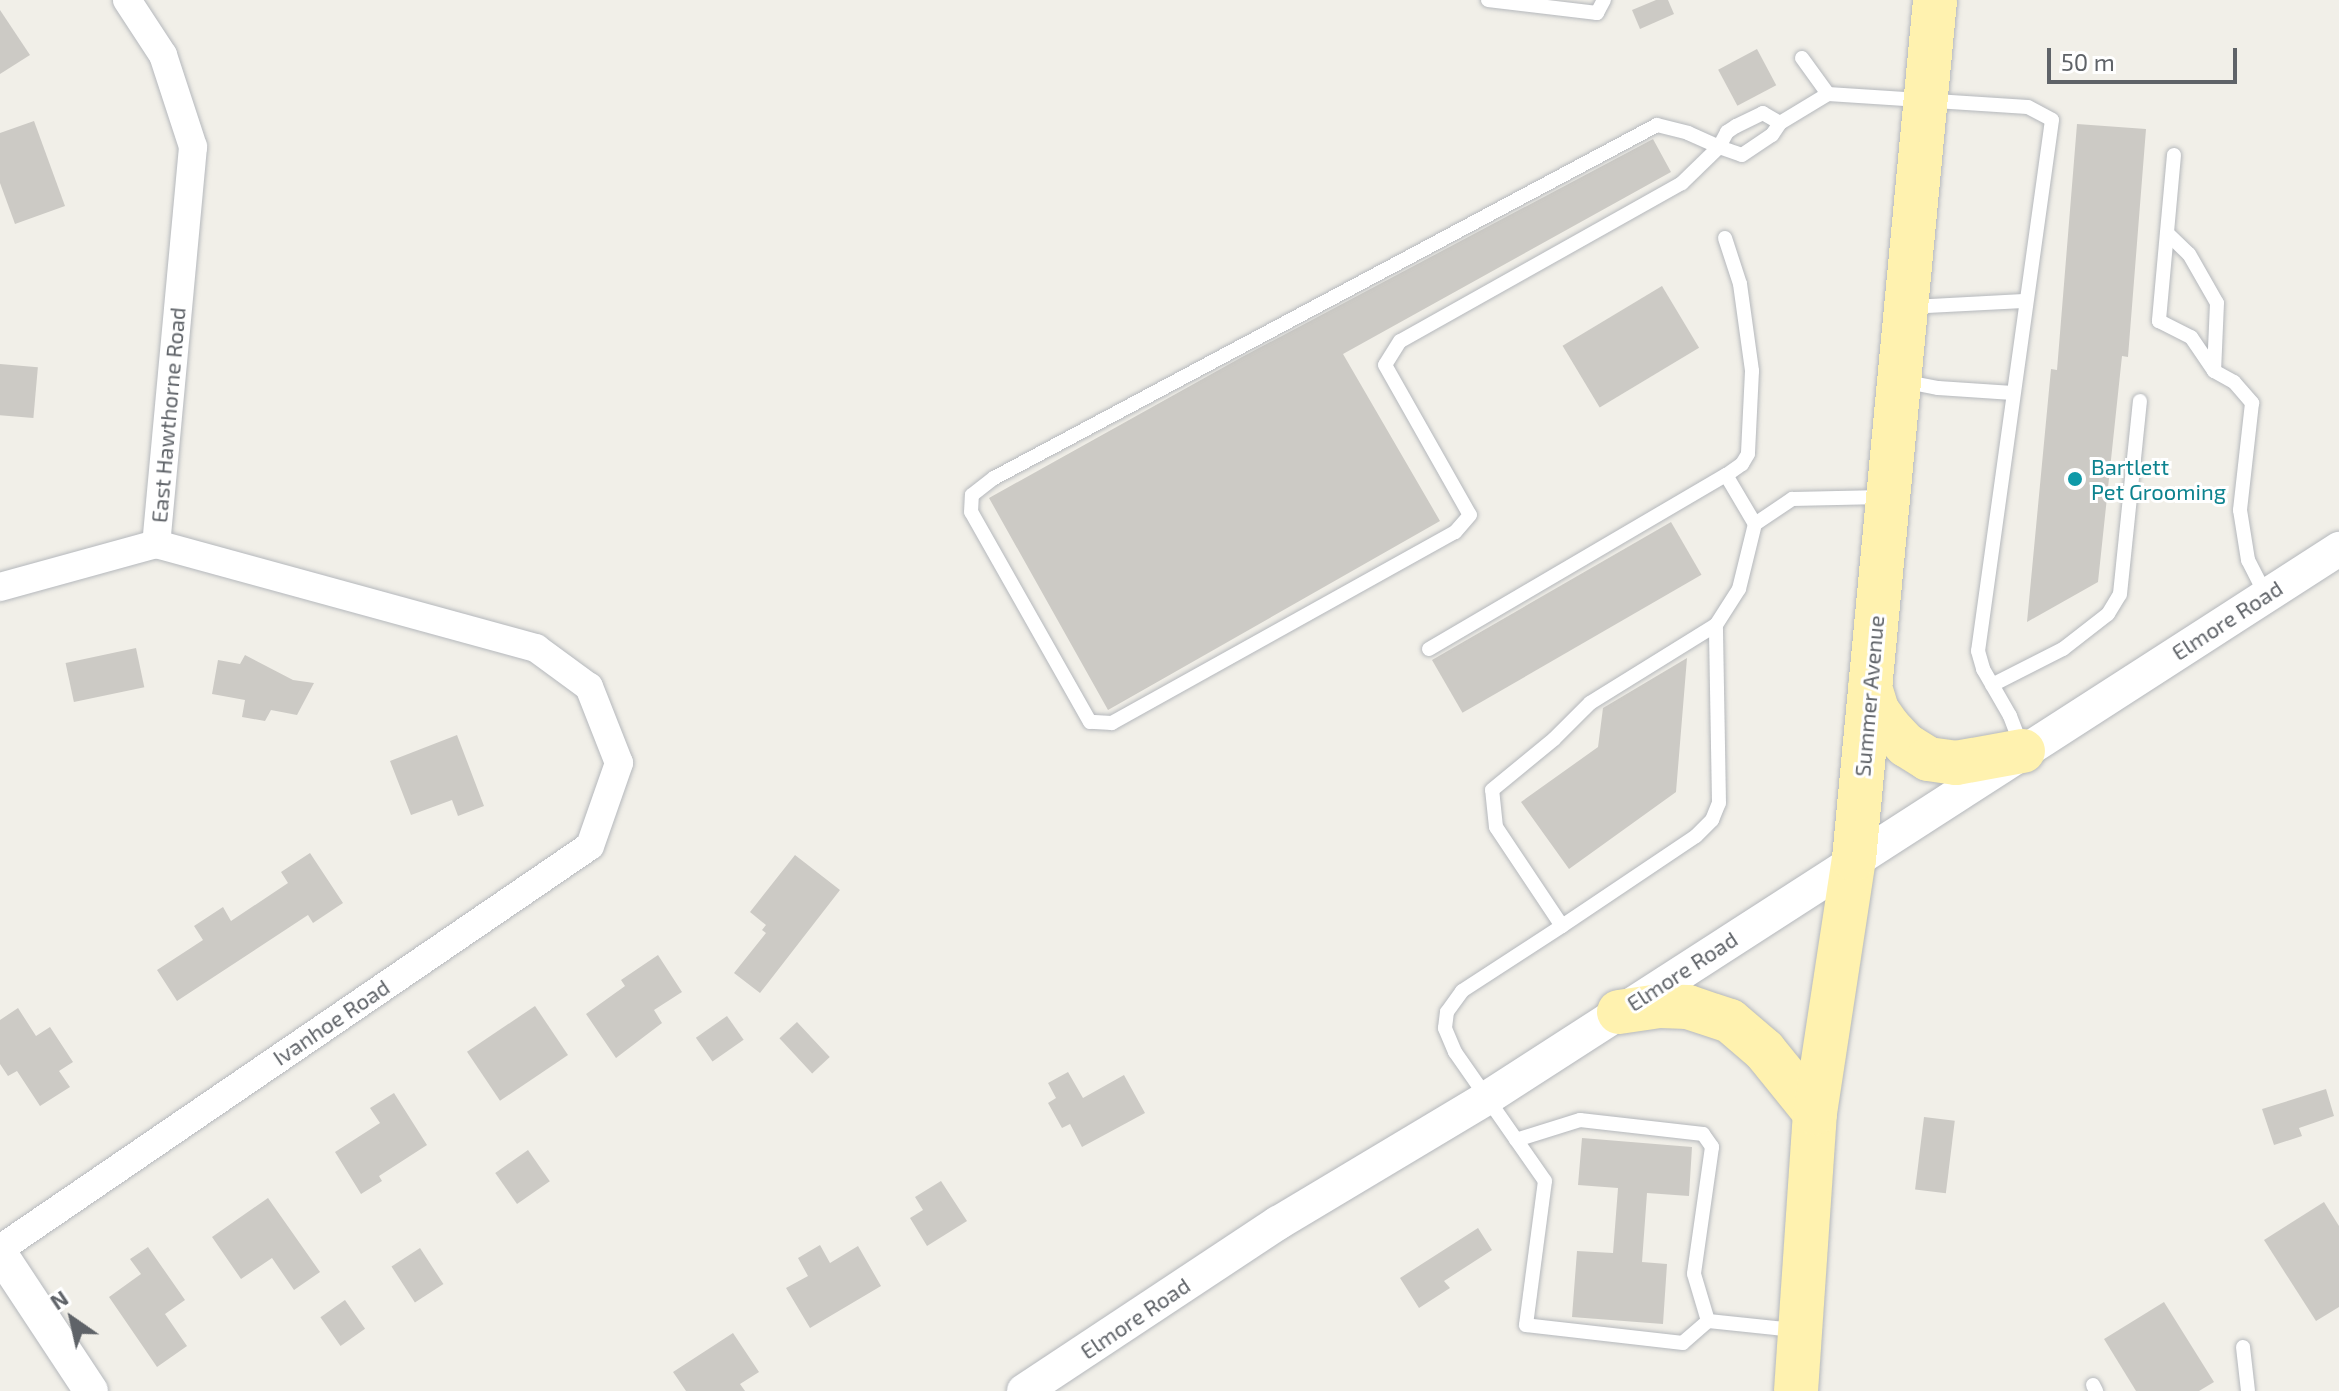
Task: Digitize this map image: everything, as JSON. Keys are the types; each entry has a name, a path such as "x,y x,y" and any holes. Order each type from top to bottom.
{"main road":[{"name":"Summer Avenue","path":"1796,1391 1803,1331 1815,1113 1854,859 1935,0"},
{"path":"1870,687 1877,710 1889,727 1906,745 1928,759 1956,763 2023,751"},
{"path":"1619,1012 1660,1006 1688,1007 1730,1021 1764,1050 1815,1113"}],"street":[{"name":"East Hawthorne Road","path":"127,0 163,55 193,147 156,544 536,648 589,687 619,763"},
{"path":"0,587 156,544"},
{"name":"Elmore Road","path":"1024,1391 1278,1223 1487,1098 2339,549"},
{"name":"Ivanhoe Road","path":"0,1251 590,846 619,763"},
{"path":"0,1251 91,1391"}],"lane":[{"path":"1488,0 1597,13 1604,0"},
{"path":"1802,58 1828,94"},
{"path":"1780,123 1763,113 1727,132 1719,147 1682,183 1400,341 1385,365 1470,515 1455,532 1112,723 1090,722 971,512 972,495 994,478 1657,125 1719,147 1742,155 1772,135 1780,123 1828,94 2028,107 2052,120 1978,651 1992,685 2010,716 2023,751"},
{"path":"2174,155 2159,321 2191,337 2214,371 2234,382 2252,403 2240,510 2248,560 2266,595"},
{"path":"2167,233 2189,254 2217,303 2214,371"},
{"path":"1429,649 1742,464 1748,454 1752,371 1740,284 1725,238"},
{"path":"1906,308 2026,301"},
{"path":"1899,380 1938,388 2013,393"},
{"path":"1992,685 2063,649 2108,614 2120,594 2140,401"},
{"path":"1726,475 1755,524"},
{"path":"1562,926 1496,827 1492,790 1554,739 1590,703 1716,625 1739,589 1755,524 1792,499 1888,497"},
{"path":"1716,625 1719,803 1712,820 1696,836 1462,991 1447,1012 1445,1028 1455,1052 1545,1181 1526,1325 1683,1343 1708,1321 1803,1331"},
{"path":"1516,1140 1580,1120 1703,1134 1712,1147 1694,1274 1708,1321"},
{"path":"2243,1347 2248,1391"}],"building":[{"path":"1656,0 1668,0 1674,14 1640,29 1632,10"},
{"path":"0,10 30,55 0,74"},
{"path":"1757,49 1776,85 1737,106 1718,70"},
{"path":"34,121 65,206 15,224 0,183 0,133"},
{"path":"2077,124 2146,129 2128,357 2122,356 2098,582 2027,622 2051,369 2057,370"},
{"path":"1653,139 1671,172 1343,354 1440,521 1108,710 989,498 1242,357"},
{"path":"1662,286 1699,348 1600,407 1563,346"},
{"path":"0,364 38,367 33,418 0,415"},
{"path":"1671,522 1702,575 1462,713 1432,660"},
{"path":"136,648 144,687 74,702 66,663"},
{"path":"245,655 293,680 314,683 297,715 271,710 265,721 242,717 245,700 212,694 218,660 240,664"},
{"path":"1687,658 1676,792 1569,869 1521,802 1598,747 1603,708"},
{"path":"457,735 484,806 458,816 452,800 411,815 390,761"},
{"path":"310,853 343,903 313,923 308,915 177,1001 157,970 203,940 194,926 223,907 231,921 288,883 281,872"},
{"path":"795,855 840,890 760,993 734,973 766,933 762,930 766,925 750,912"},
{"path":"658,955 682,992 654,1010 662,1023 616,1058 586,1014 625,986 621,980"},
{"path":"535,1006 568,1055 500,1101 467,1052"},
{"path":"18,1008 36,1036 50,1027 73,1062 59,1071 70,1087 40,1106 17,1071 8,1076 0,1064 0,1020"},
{"path":"727,1016 744,1040 713,1062 696,1038"},
{"path":"797,1022 830,1057 812,1073 779,1038"},
{"path":"1068,1072 1083,1098 1124,1075 1145,1113 1082,1147 1070,1124 1062,1128 1048,1103 1056,1098 1048,1083"},
{"path":"2326,1089 2334,1116 2299,1128 2302,1136 2274,1145 2262,1109"},
{"path":"394,1093 427,1145 379,1176 382,1181 361,1194 335,1152 380,1123 370,1108"},
{"path":"1924,1117 1955,1121 1946,1193 1915,1189"},
{"path":"1582,1138 1692,1147 1689,1196 1647,1193 1642,1262 1667,1264 1663,1324 1572,1317 1577,1251 1613,1253 1618,1188 1578,1185"},
{"path":"528,1150 550,1181 517,1204 495,1173"},
{"path":"941,1181 967,1221 927,1246 910,1218 923,1210 915,1197"},
{"path":"268,1198 320,1272 294,1290 272,1258 241,1279 212,1237"},
{"path":"2324,1202 2339,1226 2339,1307 2316,1321 2264,1240"},
{"path":"1478,1228 1492,1250 1444,1281 1450,1288 1419,1308 1400,1278"},
{"path":"820,1245 830,1263 858,1246 881,1286 810,1328 786,1288 808,1276 798,1258"},
{"path":"148,1247 185,1300 165,1314 187,1346 157,1367 109,1297 141,1274 130,1259"},
{"path":"420,1248 443,1284 415,1303 391,1267"},
{"path":"345,1300 365,1329 341,1346 320,1317"},
{"path":"2164,1302 2214,1382 2199,1391 2136,1391 2104,1339"},
{"path":"733,1333 759,1372 740,1384 745,1391 686,1391 673,1372"}],"place":[{"name":"Bartlett Pet Grooming","path":"2075,479"}]}
